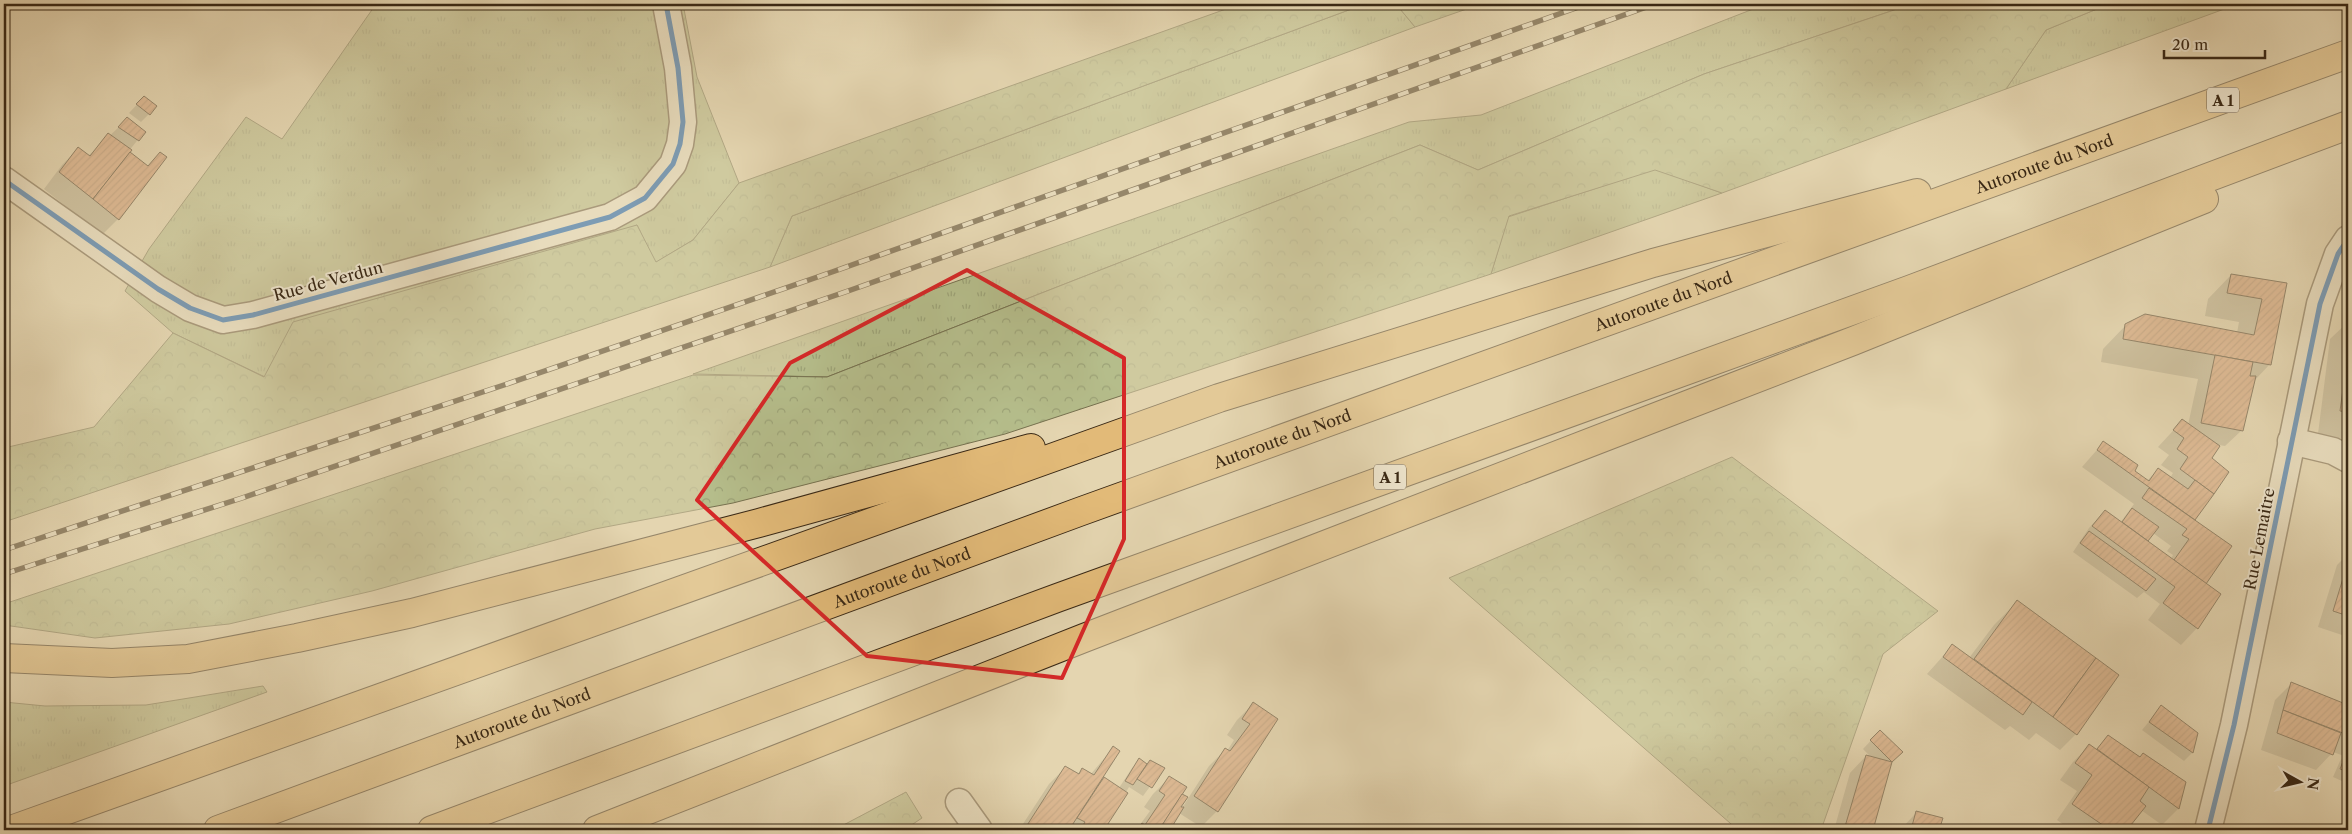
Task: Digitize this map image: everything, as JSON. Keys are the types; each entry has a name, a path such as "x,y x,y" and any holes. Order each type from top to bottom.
{"highway":[{"name":"Autoroute du Nord","path":"218,830 1078,512 2348,54"},
{"name":"A 1","path":"432,830 1057,598 1909,290 2348,125"},
{"path":"597,830 1084,638 1853,341 2348,140"},
{"path":"4,658 112,663 188,660 297,638 451,603 1219,398 1653,263 2098,145"},
{"path":"11,830 1219,398"}],"street":[{"name":"Rue de Verdun","path":"4,180 158,290 190,308 223,320 253,315 610,217 646,198 672,164 680,144 683,122 678,68 666,4"},
{"name":"Rue Lemaitre","path":"2208,830 2234,725 2320,304 2343,247"},
{"path":"2291,440 2333,451 2348,459"},
{"path":"959,802 979,830"}],"highlighted area":[{"path":"967,270 1124,358 1124,539 1062,678 867,656 697,500 790,363"}],"green space":[{"path":"376,4 683,4 697,77 739,183 693,240 655,263 637,225 265,377 173,333 125,291 149,249 246,117 282,139"},
{"path":"1240,4 1365,4 792,216 770,267 4,522 4,448 94,427 173,333 264,377 293,322 637,225 656,262 693,240 739,183"},
{"path":"1365,4 1396,4 1415,27 770,267 792,216"},
{"path":"1396,4 1481,4 1415,27"},
{"path":"1766,4 1912,4 1704,74 1478,170 1420,145 827,377 693,374 1409,122 1481,115"},
{"path":"1912,4 2109,4 2046,30 2006,89 1722,193 1655,170 1509,216 1491,274 1005,434 733,503 595,529 372,591 229,624 95,638 4,625 4,604 693,375 827,377 1420,145 1478,170 1704,74"},
{"path":"2109,4 2238,4 2006,89 2046,30"},
{"path":"1655,169 1722,193 1491,274 1508,217"},
{"path":"1732,457 1938,611 1883,654 1821,830 1738,830 1449,578"},
{"path":"263,686 267,692 4,786 4,702 45,706 146,705"},
{"path":"906,792 922,818 904,830 834,830"}],"building":[{"path":"144,96 157,106 150,115 136,104"},
{"path":"127,117 146,132 139,141 118,127"},
{"path":"108,133 132,150 93,199 59,172 78,147 90,156"},
{"path":"130,152 148,166 160,152 167,157 119,220 93,199"},
{"path":"2231,274 2287,283 2271,365 2123,339 2125,324 2145,314 2254,335 2262,299 2227,293"},
{"path":"2348,352 2348,412 2340,411"},
{"path":"2215,355 2253,362 2250,376 2256,376 2243,431 2201,423"},
{"path":"2182,419 2220,446 2212,458 2229,472 2214,494 2180,469 2188,457 2177,449 2184,438 2173,430"},
{"path":"2103,441 2138,465 2135,471 2149,481 2158,468 2188,489 2195,480 2214,494 2195,520 2097,450"},
{"path":"2149,488 2232,546 2206,584 2174,560 2189,539 2182,535 2187,529 2142,498"},
{"path":"2132,508 2159,527 2148,541 2122,522"},
{"path":"2105,510 2221,594 2198,629 2163,603 2175,587 2092,526"},
{"path":"2089,531 2156,579 2146,591 2080,543"},
{"path":"2348,562 2348,616 2333,611"},
{"path":"2017,600 2096,658 2053,717 1974,659"},
{"path":"1952,644 2032,702 2023,715 1943,657"},
{"path":"2096,658 2119,675 2077,735 2053,717"},
{"path":"2291,682 2348,705 2344,723 2348,724 2348,735 2283,710"},
{"path":"1253,702 1278,719 1218,812 1194,796 1225,748 1230,751 1250,724 1242,719"},
{"path":"2161,705 2198,733 2193,753 2149,722"},
{"path":"2283,710 2341,733 2333,755 2277,733"},
{"path":"1880,730 1903,752 1892,762 1870,740"},
{"path":"2108,735 2140,757 2143,753 2186,782 2179,809 2097,749"},
{"path":"2089,744 2149,787 2140,801 2146,806 2127,830 2110,830 2072,804 2092,775 2075,763"},
{"path":"1113,746 1120,751 1069,830 1024,830 1065,766 1079,774 1082,768 1094,775"},
{"path":"2348,752 2348,772 2340,769"},
{"path":"1866,755 1892,762 1873,830 1844,830"},
{"path":"1139,758 1147,764 1133,785 1125,781"},
{"path":"1150,760 1165,768 1152,788 1137,779"},
{"path":"1169,776 1187,787 1159,830 1137,830 1142,823 1145,825 1165,795 1159,791"},
{"path":"1104,777 1128,793 1104,830 1080,830 1085,822 1077,818"},
{"path":"1182,794 1188,797 1170,830 1159,830"},
{"path":"1916,811 1943,818 1939,830 1911,830"}],"railway":[{"path":"4,550 507,384 832,272 1587,4"},
{"path":"4,574 242,498 848,291 1655,4"}],"cycle path":[{"path":"4,180 158,289 190,308 223,320 253,315 610,217 645,198 673,164 680,144 683,122 678,68 666,4"},
{"path":"2208,830 2234,725 2320,304 2338,254 2348,239"}]}
